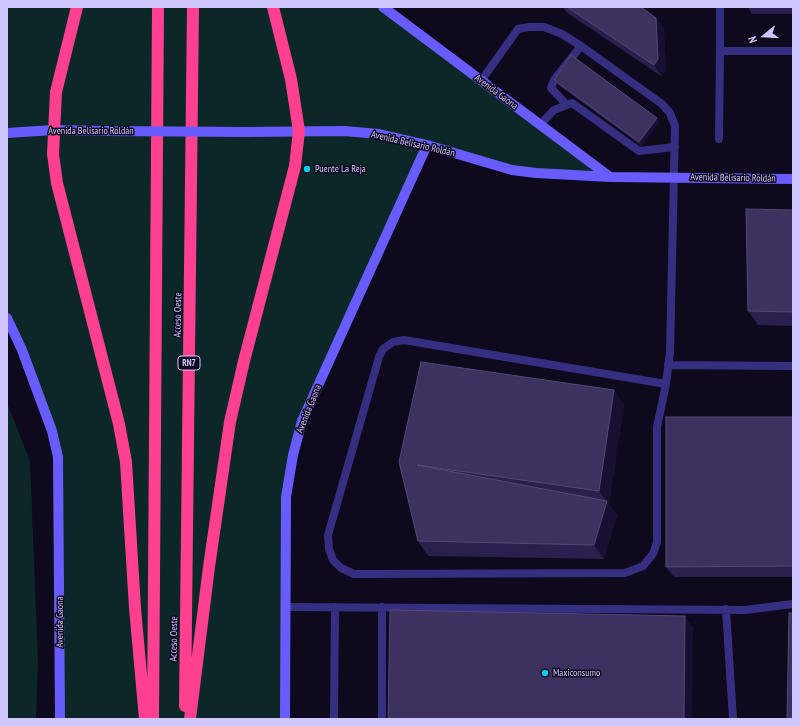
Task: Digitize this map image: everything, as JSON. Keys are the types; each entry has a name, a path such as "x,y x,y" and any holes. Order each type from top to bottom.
{"highway":[{"path":"77,7 56,92 53,154 56,183 119,424 126,462 145,719"},
{"name":"Acceso Oeste","path":"153,719 158,7"},
{"name":"Acceso Oeste","path":"185,719 193,7"},
{"path":"190,719 209,567 230,422 244,361 295,166 299,131 291,79 273,7"}],"street":[{"name":"Avenida Gaona","path":"383,7 610,177"},
{"name":"Avenida Belisario Roldán","path":"7,132 53,130 247,132 344,131 379,134 427,145 512,170 610,177 793,179"},
{"name":"Avenida Gaona","path":"285,719 286,497 293,455 302,421 427,145"},
{"name":"Avenida Gaona","path":"7,318 22,350 52,431 58,457 60,719"}],"lane":[{"path":"719,140 720,7"},
{"path":"481,81 518,29 529,26 544,27 562,34 581,46 662,104 670,113 675,126 670,352 666,384 658,427 656,542 654,554 643,566 626,573 354,574 341,568 333,560 329,548 328,535 379,357 383,349 393,342 404,340 666,384"},
{"path":"567,105 551,88 554,80 581,46"},
{"path":"720,51 793,51"},
{"path":"540,125 554,110 572,104 639,151 675,147"},
{"path":"668,365 793,366"},
{"path":"286,606 745,610 793,604"},
{"path":"334,719 335,607"},
{"path":"382,607 382,719"},
{"path":"726,609 733,719"}],"green space":[{"path":"7,7 383,7 610,177 536,173 427,145 302,421 286,497 285,719 60,719 58,457 7,318"},
{"path":"7,403 30,461 38,661 36,719 7,719"}],"building":[{"path":"567,7 641,7 656,18 658,59 654,65"},
{"path":"571,55 657,118 639,142 554,80"},
{"path":"746,209 793,210 793,312 748,311"},
{"path":"421,362 614,390 599,491 417,465 607,501 594,545 418,541 399,462"},
{"path":"666,417 793,417 793,566 666,567"},
{"name":"Maxiconsumo","path":"390,610 685,616 684,719 388,719"},
{"path":"789,613 793,613 793,719 787,719"}],"place":[{"name":"Puente La Reja","path":"307,169"},
{"name":"Maxiconsumo","path":"545,673"}]}
